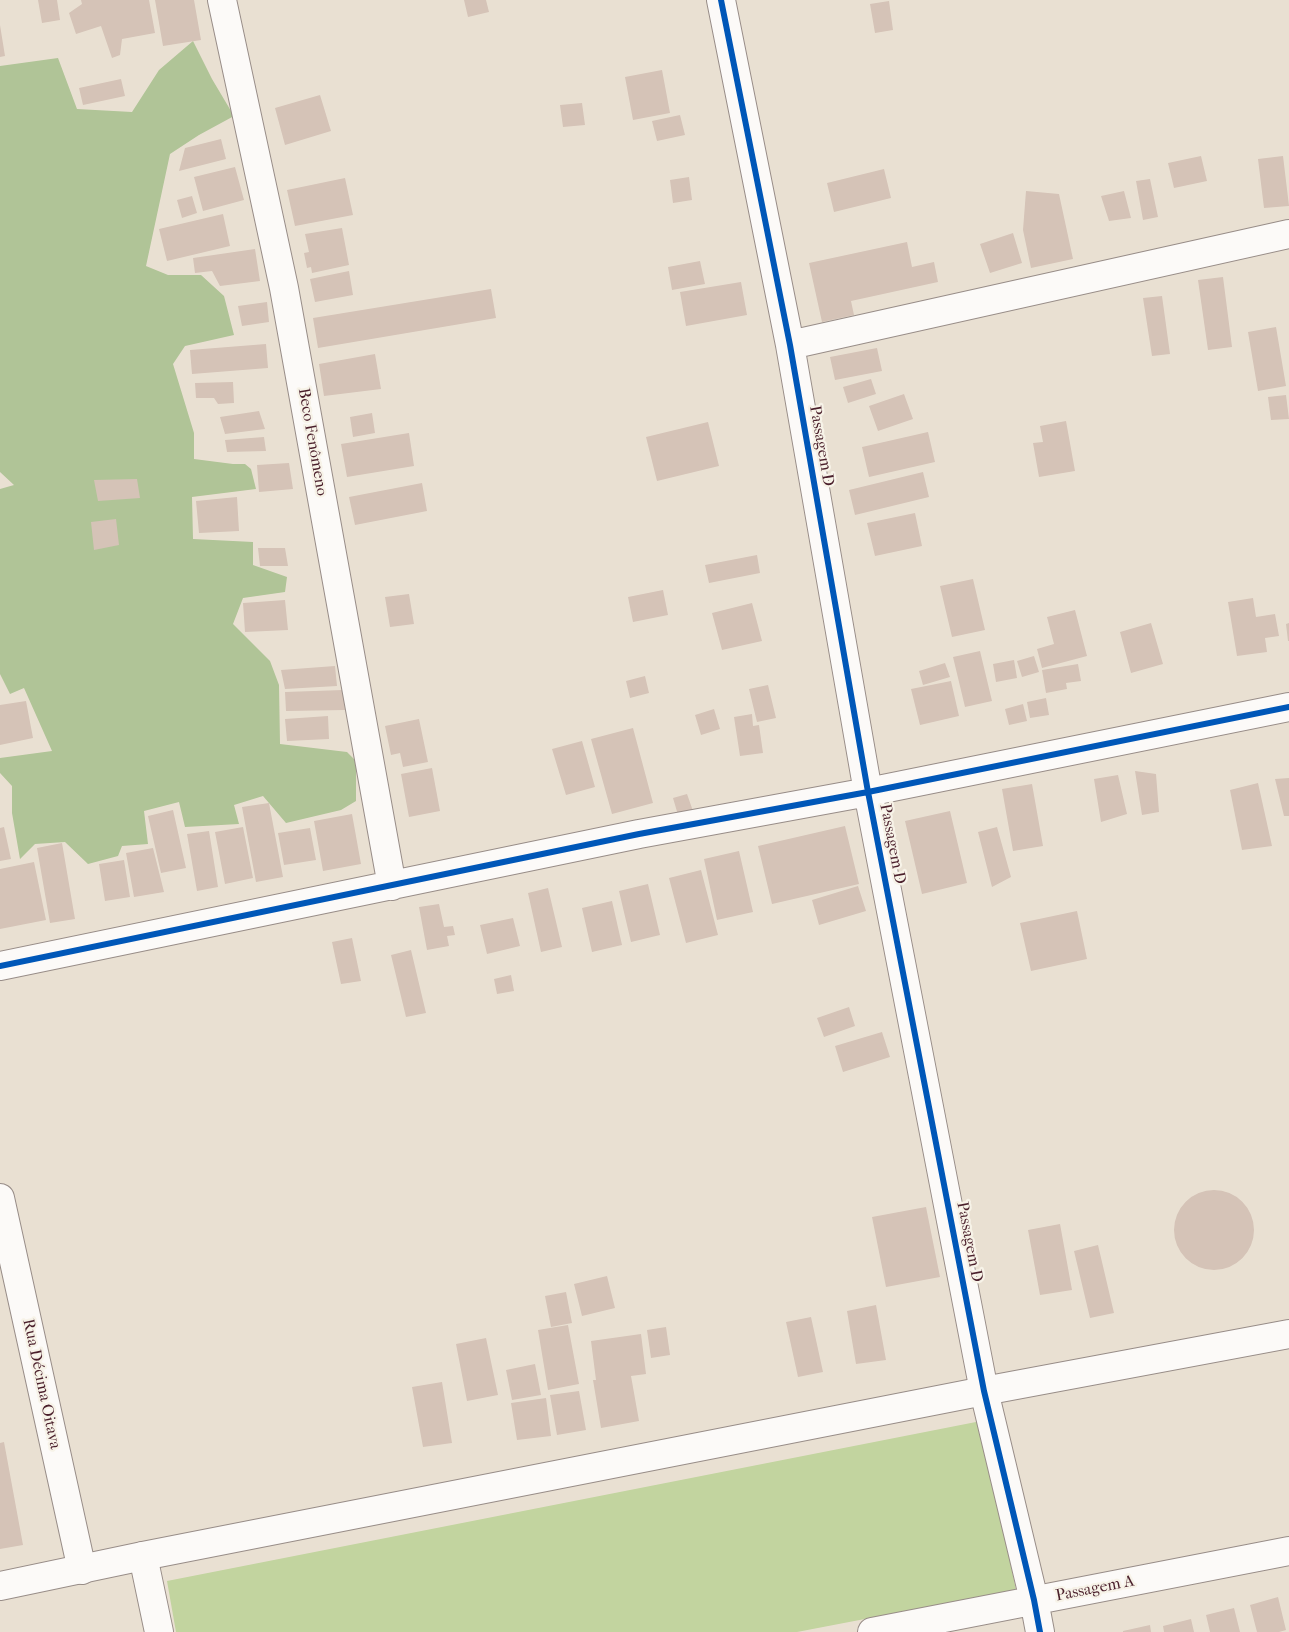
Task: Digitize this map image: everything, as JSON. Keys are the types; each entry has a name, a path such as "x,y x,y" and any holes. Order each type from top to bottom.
{"street":[{"name":"Beco Fenômeno","path":"222,0 284,288 392,886"},
{"name":"Passagem D","path":"722,0 790,345 868,792 984,1391 1040,1632"},
{"path":"790,345 1289,234"},
{"path":"0,966 639,834 868,792 1289,707"},
{"name":"Rua Décima Oitava","path":"0,1198 82,1570"},
{"path":"0,1586 143,1556 984,1391 1289,1334"},
{"name":"Passagem A","path":"872,1632 1289,1551"},
{"path":"143,1556 159,1632"}],"green space":[{"path":"193,41 212,79 234,116 199,135 170,154 146,266 168,275 201,275 224,296 234,335 185,346 173,364 194,433 194,459 245,464 251,469 256,489 192,497 193,539 253,542 253,565 287,577 285,592 243,598 233,624 270,661 279,685 280,744 347,752 356,761 356,801 341,810 286,823 263,796 234,805 239,824 185,827 179,802 144,811 148,844 122,846 118,856 88,864 65,842 35,844 20,859 12,813 12,786 0,773 0,758 52,751 24,688 10,694 0,674 0,489 14,485 0,472 0,66 58,58 77,109 132,112 159,70"},
{"path":"981,1421 1016,1590 797,1632 176,1632 167,1581"}],"building":[{"path":"38,0 57,0 60,20 42,23"},
{"path":"81,0 149,0 155,33 122,39 120,55 112,58 101,26 76,34 69,13 82,4"},
{"path":"155,0 194,0 201,40 163,46"},
{"path":"464,0 486,0 489,12 468,17"},
{"path":"889,1 893,30 875,33 870,4"},
{"path":"0,25 5,56 0,57"},
{"path":"662,70 670,113 633,120 625,77"},
{"path":"121,79 125,96 83,105 79,88"},
{"path":"320,95 331,131 285,145 275,108"},
{"path":"582,103 585,125 563,127 560,105"},
{"path":"680,115 685,135 657,141 652,121"},
{"path":"221,139 226,159 179,171 185,148"},
{"path":"1201,156 1207,181 1174,188 1168,163"},
{"path":"1283,156 1289,206 1264,208 1258,159"},
{"path":"235,167 244,200 203,211 194,177"},
{"path":"884,169 891,198 834,212 827,183"},
{"path":"689,177 692,200 673,203 670,180"},
{"path":"345,178 353,215 295,226 287,190"},
{"path":"1150,179 1158,217 1143,220 1136,181"},
{"path":"1026,191 1059,194 1073,259 1031,268 1023,230"},
{"path":"1124,191 1131,218 1109,221 1101,196"},
{"path":"192,196 197,213 182,218 177,200"},
{"path":"223,214 230,246 167,261 159,229"},
{"path":"342,228 349,265 312,273 311,267 307,268 304,253 309,252 305,234"},
{"path":"1013,233 1022,263 990,273 980,244"},
{"path":"907,242 912,267 934,262 938,282 851,301 854,315 822,322 809,263"},
{"path":"255,249 260,281 220,286 212,271 195,273 193,258"},
{"path":"700,261 705,284 672,290 668,267"},
{"path":"349,271 353,295 315,302 310,279"},
{"path":"1223,277 1232,347 1208,350 1198,280"},
{"path":"741,282 747,315 686,326 680,292"},
{"path":"491,289 496,318 318,348 313,318"},
{"path":"1162,296 1170,354 1152,356 1143,298"},
{"path":"267,302 269,322 242,326 238,306"},
{"path":"1276,327 1286,386 1258,391 1248,332"},
{"path":"266,344 268,368 192,374 190,350"},
{"path":"877,348 882,371 835,380 830,357"},
{"path":"375,354 381,389 324,396 319,364"},
{"path":"871,379 876,394 848,403 843,387"},
{"path":"233,382 234,403 218,404 214,398 196,398 195,383"},
{"path":"904,394 913,419 878,431 869,406"},
{"path":"1286,395 1289,419 1271,420 1268,397"},
{"path":"259,411 265,429 225,434 220,417"},
{"path":"372,413 375,433 353,437 350,417"},
{"path":"1066,421 1075,471 1039,477 1033,443 1043,442 1040,426"},
{"path":"708,422 719,466 657,481 646,437"},
{"path":"928,432 935,462 869,477 862,447"},
{"path":"409,433 414,466 347,477 341,444"},
{"path":"264,437 266,451 227,452 225,440"},
{"path":"289,463 293,489 259,492 257,465"},
{"path":"923,472 929,497 855,515 849,490"},
{"path":"137,479 140,498 98,501 94,480"},
{"path":"422,483 427,511 355,525 349,497"},
{"path":"237,497 239,531 199,533 196,501"},
{"path":"915,513 922,546 875,556 867,523"},
{"path":"116,519 119,545 94,550 91,522"},
{"path":"258,548 285,548 288,566 260,566"},
{"path":"757,555 760,573 709,583 705,565"},
{"path":"973,579 985,630 952,637 940,586"},
{"path":"663,590 668,615 633,622 628,597"},
{"path":"409,594 414,624 390,627 385,597"},
{"path":"1253,598 1256,617 1275,614 1279,636 1265,638 1267,652 1237,656 1228,602"},
{"path":"285,600 288,630 245,632 243,603"},
{"path":"752,603 762,641 722,650 712,613"},
{"path":"1075,610 1087,656 1042,668 1037,649 1054,644 1047,617"},
{"path":"1151,623 1163,664 1131,673 1120,632"},
{"path":"1289,623 1289,641 1288,641 1286,624"},
{"path":"980,651 992,701 965,707 953,657"},
{"path":"1034,656 1039,672 1022,677 1017,661"},
{"path":"1014,660 1017,678 996,682 993,664"},
{"path":"945,663 950,677 923,685 919,671"},
{"path":"1078,664 1081,681 1066,683 1067,689 1046,693 1042,670"},
{"path":"335,666 337,686 285,689 281,670"},
{"path":"645,676 649,693 630,698 626,681"},
{"path":"951,681 959,716 920,725 911,689"},
{"path":"768,685 776,718 757,722 749,689"},
{"path":"343,690 345,710 286,711 285,692"},
{"path":"1046,698 1049,715 1030,718 1027,702"},
{"path":"26,701 33,738 0,745 0,705"},
{"path":"1023,704 1027,721 1009,725 1005,709"},
{"path":"714,709 720,729 701,735 695,715"},
{"path":"752,714 753,726 759,725 763,753 740,756 734,717"},
{"path":"328,716 329,739 287,741 285,719"},
{"path":"419,719 428,762 403,767 400,753 391,755 385,726"},
{"path":"633,728 653,803 612,814 591,739"},
{"path":"582,741 595,787 566,795 552,749"},
{"path":"432,768 440,811 409,817 401,774"},
{"path":"1135,771 1156,774 1159,812 1142,815"},
{"path":"1118,775 1127,814 1101,822 1094,779"},
{"path":"1289,778 1289,816 1284,816 1275,779"},
{"path":"1258,783 1272,846 1242,850 1230,790"},
{"path":"1032,784 1043,846 1013,851 1002,789"},
{"path":"687,794 693,811 678,815 673,798"},
{"path":"269,803 283,877 256,882 242,807"},
{"path":"173,810 186,868 161,873 148,816"},
{"path":"950,811 967,883 922,894 905,821"},
{"path":"352,814 361,864 323,871 314,821"},
{"path":"845,826 859,884 772,904 758,846"},
{"path":"4,827 11,859 0,861 0,828"},
{"path":"243,827 253,878 225,884 215,832"},
{"path":"997,827 1011,877 992,887 978,832"},
{"path":"310,828 316,860 284,865 278,833"},
{"path":"209,831 218,887 197,891 187,834"},
{"path":"62,843 75,919 50,923 37,848"},
{"path":"153,848 164,892 134,897 126,853"},
{"path":"739,851 753,912 717,920 704,859"},
{"path":"124,860 130,897 105,901 99,864"},
{"path":"34,862 46,920 0,929 0,869"},
{"path":"701,870 718,935 686,943 669,878"},
{"path":"648,884 660,935 631,942 619,891"},
{"path":"858,886 866,911 819,925 812,900"},
{"path":"548,888 562,947 541,952 528,893"},
{"path":"612,901 622,945 592,952 582,908"},
{"path":"439,904 444,927 453,926 455,935 447,936 449,946 427,950 419,907"},
{"path":"1077,911 1087,959 1031,971 1020,923"},
{"path":"513,918 520,946 487,954 480,925"},
{"path":"352,938 361,981 341,984 332,942"},
{"path":"411,950 426,1013 406,1017 391,955"},
{"path":"511,975 514,991 497,994 494,979"},
{"path":"849,1007 855,1026 824,1037 817,1018"},
{"path":"882,1032 890,1057 843,1072 835,1046"},
{"path":"1206,1190 1222,1190 1243,1201 1254,1222 1254,1238 1243,1259 1222,1270 1206,1270 1192,1264 1180,1252 1174,1238 1174,1222 1180,1208 1192,1196"},
{"path":"926,1207 940,1277 886,1287 872,1217"},
{"path":"1060,1224 1072,1290 1040,1295 1028,1230"},
{"path":"1098,1245 1114,1313 1090,1318 1074,1251"},
{"path":"607,1276 615,1308 582,1316 574,1284"},
{"path":"566,1292 572,1323 551,1327 545,1296"},
{"path":"876,1305 886,1360 856,1364 847,1311"},
{"path":"811,1317 823,1372 798,1377 786,1322"},
{"path":"568,1325 579,1384 548,1390 538,1330"},
{"path":"666,1327 670,1355 651,1358 647,1330"},
{"path":"641,1334 646,1374 631,1376 639,1421 601,1428 593,1380 596,1380 591,1341"},
{"path":"486,1338 498,1395 467,1401 456,1344"},
{"path":"535,1364 541,1395 512,1400 506,1370"},
{"path":"442,1382 452,1443 423,1447 412,1387"},
{"path":"579,1391 586,1430 557,1435 550,1395"},
{"path":"546,1398 551,1436 517,1440 511,1403"},
{"path":"4,1442 23,1545 0,1549 0,1443"},
{"path":"1278,1597 1286,1630 1279,1632 1257,1632 1250,1605"},
{"path":"1234,1608 1240,1632 1210,1632 1206,1615"},
{"path":"1191,1619 1194,1632 1164,1632 1163,1626"},
{"path":"1150,1625 1151,1632 1123,1632 1123,1631"}],"cycle path":[{"path":"721,0 790,345 868,792 984,1391 1040,1632"},
{"path":"0,966 639,834 868,792 1289,707"}]}
